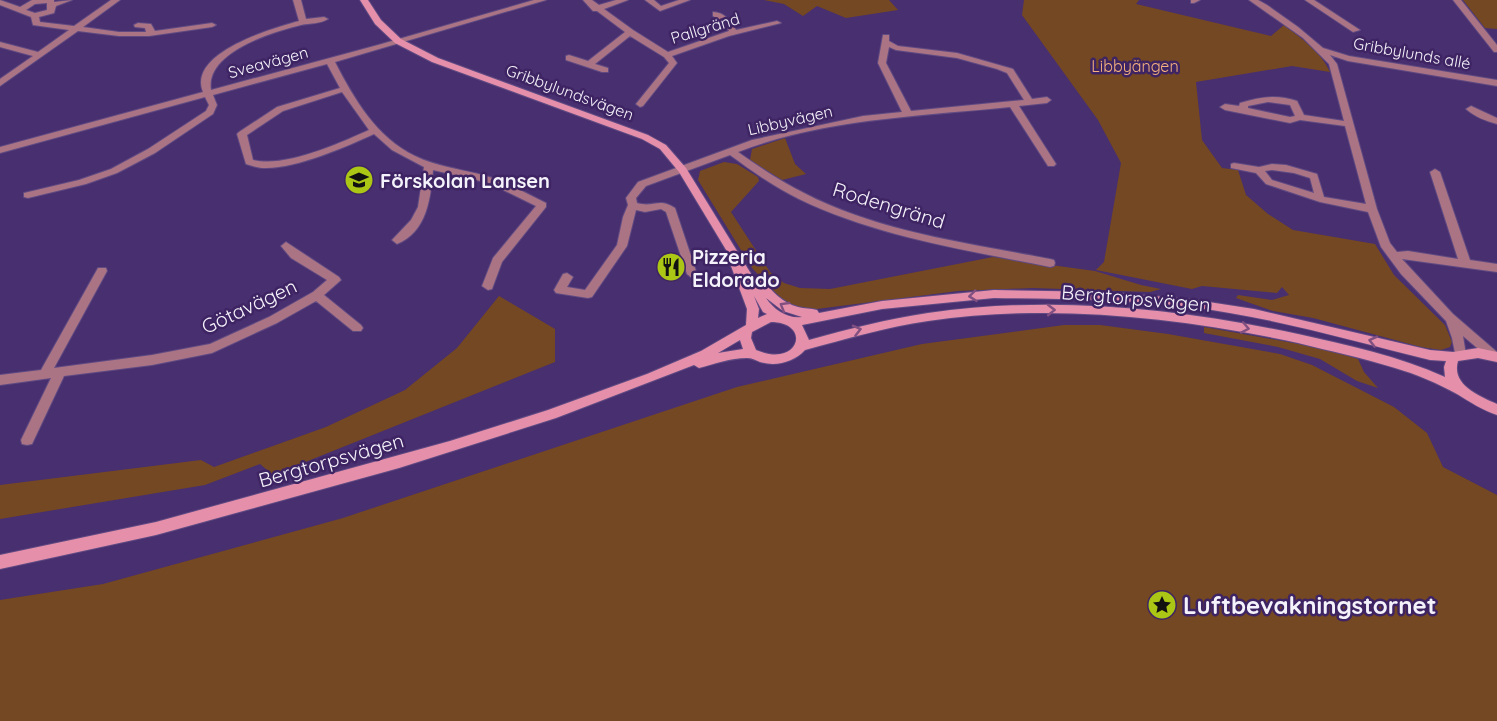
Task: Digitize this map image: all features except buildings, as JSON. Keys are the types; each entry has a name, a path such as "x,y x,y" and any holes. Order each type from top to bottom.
{"main road":[{"name":"Gribbylundsvägen","path":"364,0 378,22 398,41 435,60 645,137 663,147 683,170 767,309 787,321"},
{"name":"Gribbylundsvägen","path":"733,252 737,274 753,309 749,327"},
{"path":"733,252 745,263 777,304 800,314 882,305"},
{"name":"Bergtorpsvägen","path":"0,562 110,540 339,479 469,441 665,372 709,352 766,318 787,321 882,305 994,294 1106,296 1189,303 1254,313 1430,355 1495,356"},
{"name":"Bergtorpsvägen","path":"665,372 734,354 751,353 768,360 780,360 796,354 801,347 858,329 927,316 1001,311 1077,310 1227,325 1298,338 1434,375 1496,410"},
{"path":"787,321 801,330 804,338 801,347"},
{"path":"749,327 744,338 751,353"},
{"path":"1456,356 1448,366 1449,377 1462,391"}],"street":[{"path":"22,9 33,2 68,0"},
{"path":"0,83 116,0"},
{"path":"297,0 303,22"},
{"name":"Sveavägen","path":"0,150 330,61 542,0"},
{"name":"Pallgränd","path":"587,0 596,9 667,55 734,33 777,23"},
{"path":"596,9 624,0"},
{"path":"649,0 660,9 686,0"},
{"path":"1253,0 1303,33 1322,50 1333,64 1372,208 1385,244 1449,317 1495,356"},
{"path":"1309,0 1356,30"},
{"path":"1457,0 1497,50"},
{"path":"0,2 35,16 51,12 50,2"},
{"path":"716,14 728,22 734,33"},
{"path":"35,16 36,23 40,24 119,34 149,33 212,25"},
{"path":"28,195 78,183 114,171 137,159 210,112 213,105 205,94 208,74 232,47 257,35 303,22 324,19"},
{"path":"138,24 148,26 151,30 149,33"},
{"path":"590,64 630,32"},
{"path":"908,115 882,63 881,57 886,39 896,48 938,52 1010,71 1030,102"},
{"path":"0,44 39,55"},
{"name":"Gribbylunds allé","path":"1322,50 1348,58 1497,84"},
{"path":"640,104 673,63 667,55"},
{"path":"569,58 605,70"},
{"path":"330,61 344,89 374,131 398,150 429,165 493,181 542,205 497,261 488,286"},
{"path":"344,89 280,108 242,134 249,162 265,165 356,140 374,131"},
{"path":"1244,110 1243,105 1254,101 1285,99 1294,103 1300,117"},
{"name":"Libbyvägen","path":"633,206 631,198 642,184 730,151 796,132 863,119 1047,100"},
{"path":"1013,104 1051,164"},
{"path":"1225,106 1290,120 1300,117 1348,124"},
{"path":"1471,109 1497,121"},
{"name":"Rodengränd","path":"730,151 748,166 781,185 871,222 950,243 1050,263"},
{"path":"397,240 420,219 425,201 429,165"},
{"path":"1234,166 1259,170 1270,166 1303,171 1314,176 1320,199"},
{"path":"1259,170 1269,182 1320,199 1372,208"},
{"path":"1435,172 1465,262"},
{"path":"567,277 560,290 588,294 622,246 628,217 633,206 645,209 663,205 671,210 692,274"},
{"name":"Götavägen","path":"0,380 58,374 212,348 273,320 317,295 335,280 295,255 286,246"},
{"path":"1394,256 1408,255 1497,268"},
{"path":"44,375 102,271"},
{"path":"317,295 357,328"},
{"path":"1449,317 1458,338 1456,356"},
{"path":"27,440 58,374"}],"green space":[{"path":"764,0 889,0 898,10 846,18 817,6 803,16 784,4"},
{"name":"Libbyängen","path":"1024,0 1139,0 1136,4 1271,36 1284,25 1304,40 1321,58 1330,72 1292,66 1196,82 1202,140 1222,168 1238,170 1246,195 1268,214 1293,230 1375,244 1394,275 1445,325 1452,342 1450,347 1441,350 1421,347 1313,318 1273,311 1236,298 1238,295 1272,300 1289,295 1282,287 1277,293 1202,286 1192,289 1096,270 1104,262 1121,163 1098,120 1022,15"},
{"path":"1463,0 1497,0 1497,29 1485,28"},
{"path":"785,138 795,164 806,174 782,180 750,160 752,149"},
{"path":"724,162 737,164 758,177 759,181 731,212 770,272 784,283 800,288 830,289 993,257 1095,271 1161,289 1150,292 1033,288 958,291 809,310 787,305 752,268 698,180 700,171"},
{"path":"499,296 555,329 555,362 273,475 260,464 205,485 0,519 0,485 201,460 214,467 326,427 405,390 457,348"},
{"path":"1064,325 1100,325 1168,334 1280,354 1312,365 1394,407 1427,433 1443,467 1497,495 1497,721 0,721 0,600 103,584 343,518 737,387 922,344"},
{"path":"1204,327 1327,349 1358,359 1364,372 1378,388 1357,381 1320,359 1278,347 1204,333"}],"place":[{"name":"Förskolan Lansen","path":"359,180"},
{"name":"Pizzeria Eldorado","path":"671,267"},
{"name":"Luftbevakningstornet","path":"1162,605"}]}
